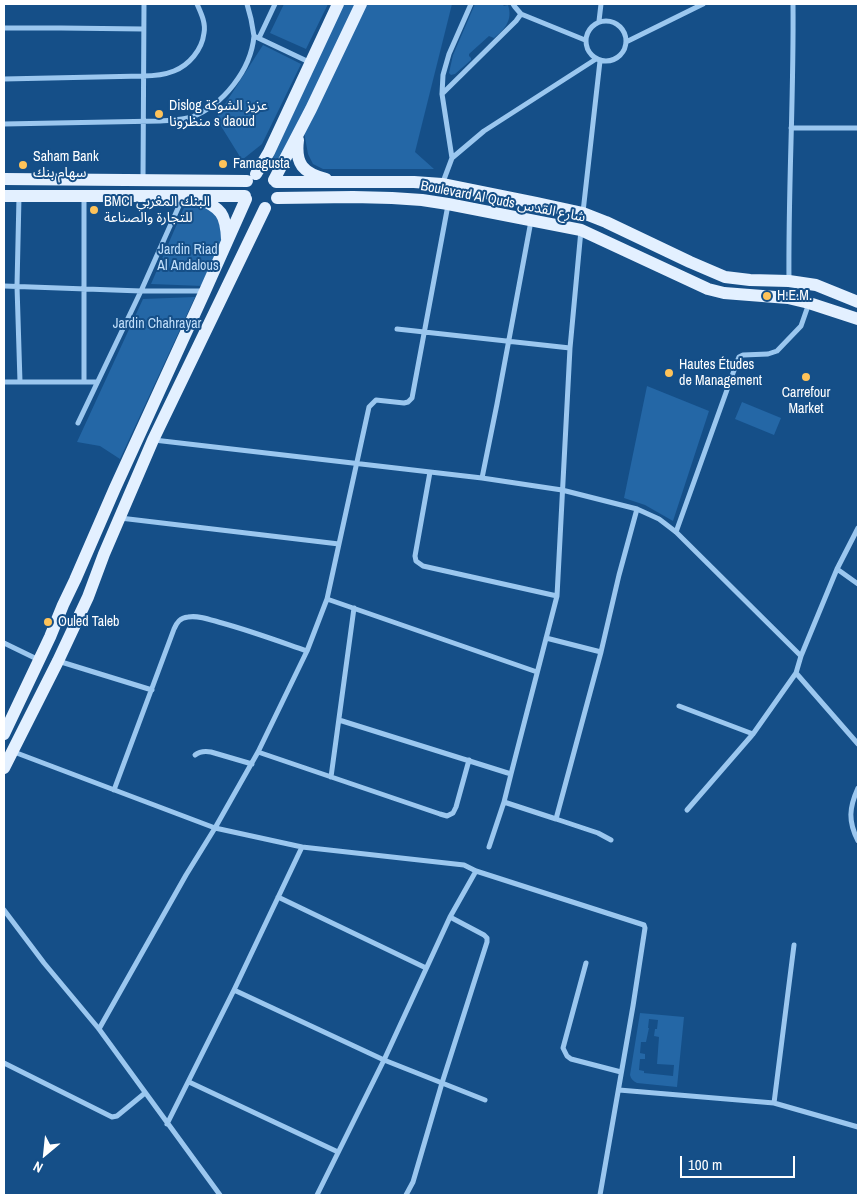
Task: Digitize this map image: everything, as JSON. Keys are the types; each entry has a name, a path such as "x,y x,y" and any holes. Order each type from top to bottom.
{"main road":[{"path":"4,734 40,660 119,479 205,291 245,198 244,190 269,152 338,4"},
{"path":"275,181 361,4"},
{"path":"299,132 297,149 302,166 314,176 338,182"},
{"path":"4,179 99,181 252,178 266,174 275,181 278,190 277,198 265,208 153,440 104,554 88,597 4,768"},
{"name":"Boulevard Al Quds شارع القدس","path":"275,181 396,181 442,184 583,213 725,277 789,281 816,285 858,302"},
{"path":"4,196 245,198 256,207 265,208"},
{"path":"196,197 215,206 222,215 226,224 227,240"},
{"name":"Boulevard Al Quds شارع القدس","path":"277,198 392,198 448,204 581,230 708,289 724,293 788,298 858,319"}],"street":[{"path":"144,4 144,180"},
{"path":"4,79 143,76 160,75 176,70 189,61 197,52 202,42 205,32 203,19 197,4"},
{"path":"247,4 257,37 310,63"},
{"path":"4,124 144,122 183,119 192,116 216,102 240,76 257,37 275,4"},
{"path":"452,158 442,94 443,74 471,4"},
{"path":"513,4 522,14 585,40"},
{"path":"599,21 601,4"},
{"path":"626,42 703,4"},
{"path":"789,281 791,128 794,63 793,4"},
{"path":"442,94 522,14"},
{"path":"606,20 612,22 623,30 626,42 625,49 616,59 610,61 598,60 591,56 587,50 585,40 587,32 590,27 599,21 606,20"},
{"path":"4,28 144,29"},
{"path":"442,184 452,158 484,131 598,60"},
{"path":"583,213 598,60"},
{"path":"791,128 858,128"},
{"path":"18,196 17,286 20,382"},
{"path":"84,196 84,382"},
{"path":"78,423 183,196"},
{"path":"98,1030 252,764 307,651 327,599 369,407 376,400 404,403 412,398 448,204"},
{"path":"482,478 531,221"},
{"path":"490,847 504,802 557,596 570,348 581,230"},
{"path":"4,286 140,291 205,291"},
{"path":"676,532 739,357 743,355 768,354 777,351 801,326 809,303"},
{"path":"397,329 570,348"},
{"path":"4,382 97,382"},
{"path":"153,440 482,478 562,490 638,509 659,519 676,532 801,656"},
{"path":"430,472 415,556 416,561 423,566 557,596"},
{"path":"556,819 638,509"},
{"path":"120,518 339,544"},
{"path":"686,810 753,734 796,673 801,656 837,569 858,528"},
{"path":"837,569 858,584"},
{"path":"327,599 537,672"},
{"path":"331,777 354,608"},
{"path":"114,790 174,629 181,618 190,616 201,617 307,651"},
{"path":"546,638 601,652"},
{"path":"4,643 40,660"},
{"path":"58,660 152,690"},
{"path":"796,673 858,744"},
{"path":"679,706 753,734"},
{"path":"339,720 511,774"},
{"path":"12,751 215,828 302,847 464,865 476,871 644,925 644,936 600,1195"},
{"path":"195,755 205,751 252,764"},
{"path":"258,752 447,816 453,814 456,807 468,760"},
{"path":"858,791 850,811 854,833 858,841"},
{"path":"504,802 598,833 611,840"},
{"path":"167,1124 234,990 302,847"},
{"path":"317,1195 384,1060 450,917 476,871"},
{"path":"278,897 426,968"},
{"path":"4,910 146,1093 220,1195"},
{"path":"406,1195 413,1182 442,1083 486,947 487,938 484,934 450,917"},
{"path":"774,1103 794,945"},
{"path":"586,962 563,1048 567,1056 571,1058 621,1072"},
{"path":"234,990 384,1060 485,1100"},
{"path":"4,1064 112,1117 117,1116 146,1093"},
{"path":"189,1082 338,1152"},
{"path":"618,1090 774,1103 858,1127"}],"green space":[{"path":"284,4 328,4 306,49 270,33"},
{"path":"343,4 356,4 280,161 273,158"},
{"path":"364,4 452,4 415,152 434,169 323,169 313,164 308,154 304,132"},
{"path":"475,4 508,5 509,20 505,28 498,35 494,38 489,36 469,54 471,60 455,74 451,75 449,73 453,55"},
{"path":"263,45 301,64 262,144 242,160 216,118"},
{"name":"Jardin Riad Al Andalous","path":"195,201 215,209 223,237 203,286 151,284 186,203"},
{"name":"Jardin Chahrayar","path":"195,297 120,459 100,446 77,442 143,299"},
{"path":"647,386 709,411 673,521 645,505 624,498"},
{"path":"742,402 781,418 774,435 735,419"},
{"path":"640,1013 684,1017 677,1087 637,1083 632,1080 630,1075","holes":["649,1019 658,1020 654,1036 659,1037 657,1064 674,1065 673,1076 644,1073 644,1071 639,1070 640,1059 645,1059 645,1054 640,1053 641,1042 646,1042"]}],"place":[{"name":"Dislog عزيز الشوكة منظرونا s daoud","path":"159,114"},
{"name":"Famagusta","path":"223,164"},
{"name":"Saham Bank سهام بنك","path":"23,165"},
{"name":"BMCI البنك المغربي للتجارة والصناعة","path":"94,210"},
{"name":"H.E.M.","path":"767,296"},
{"name":"Hautes Études de Management","path":"669,373"},
{"name":"Carrefour Market","path":"806,377"},
{"name":"Ouled Taleb","path":"48,622"}]}
